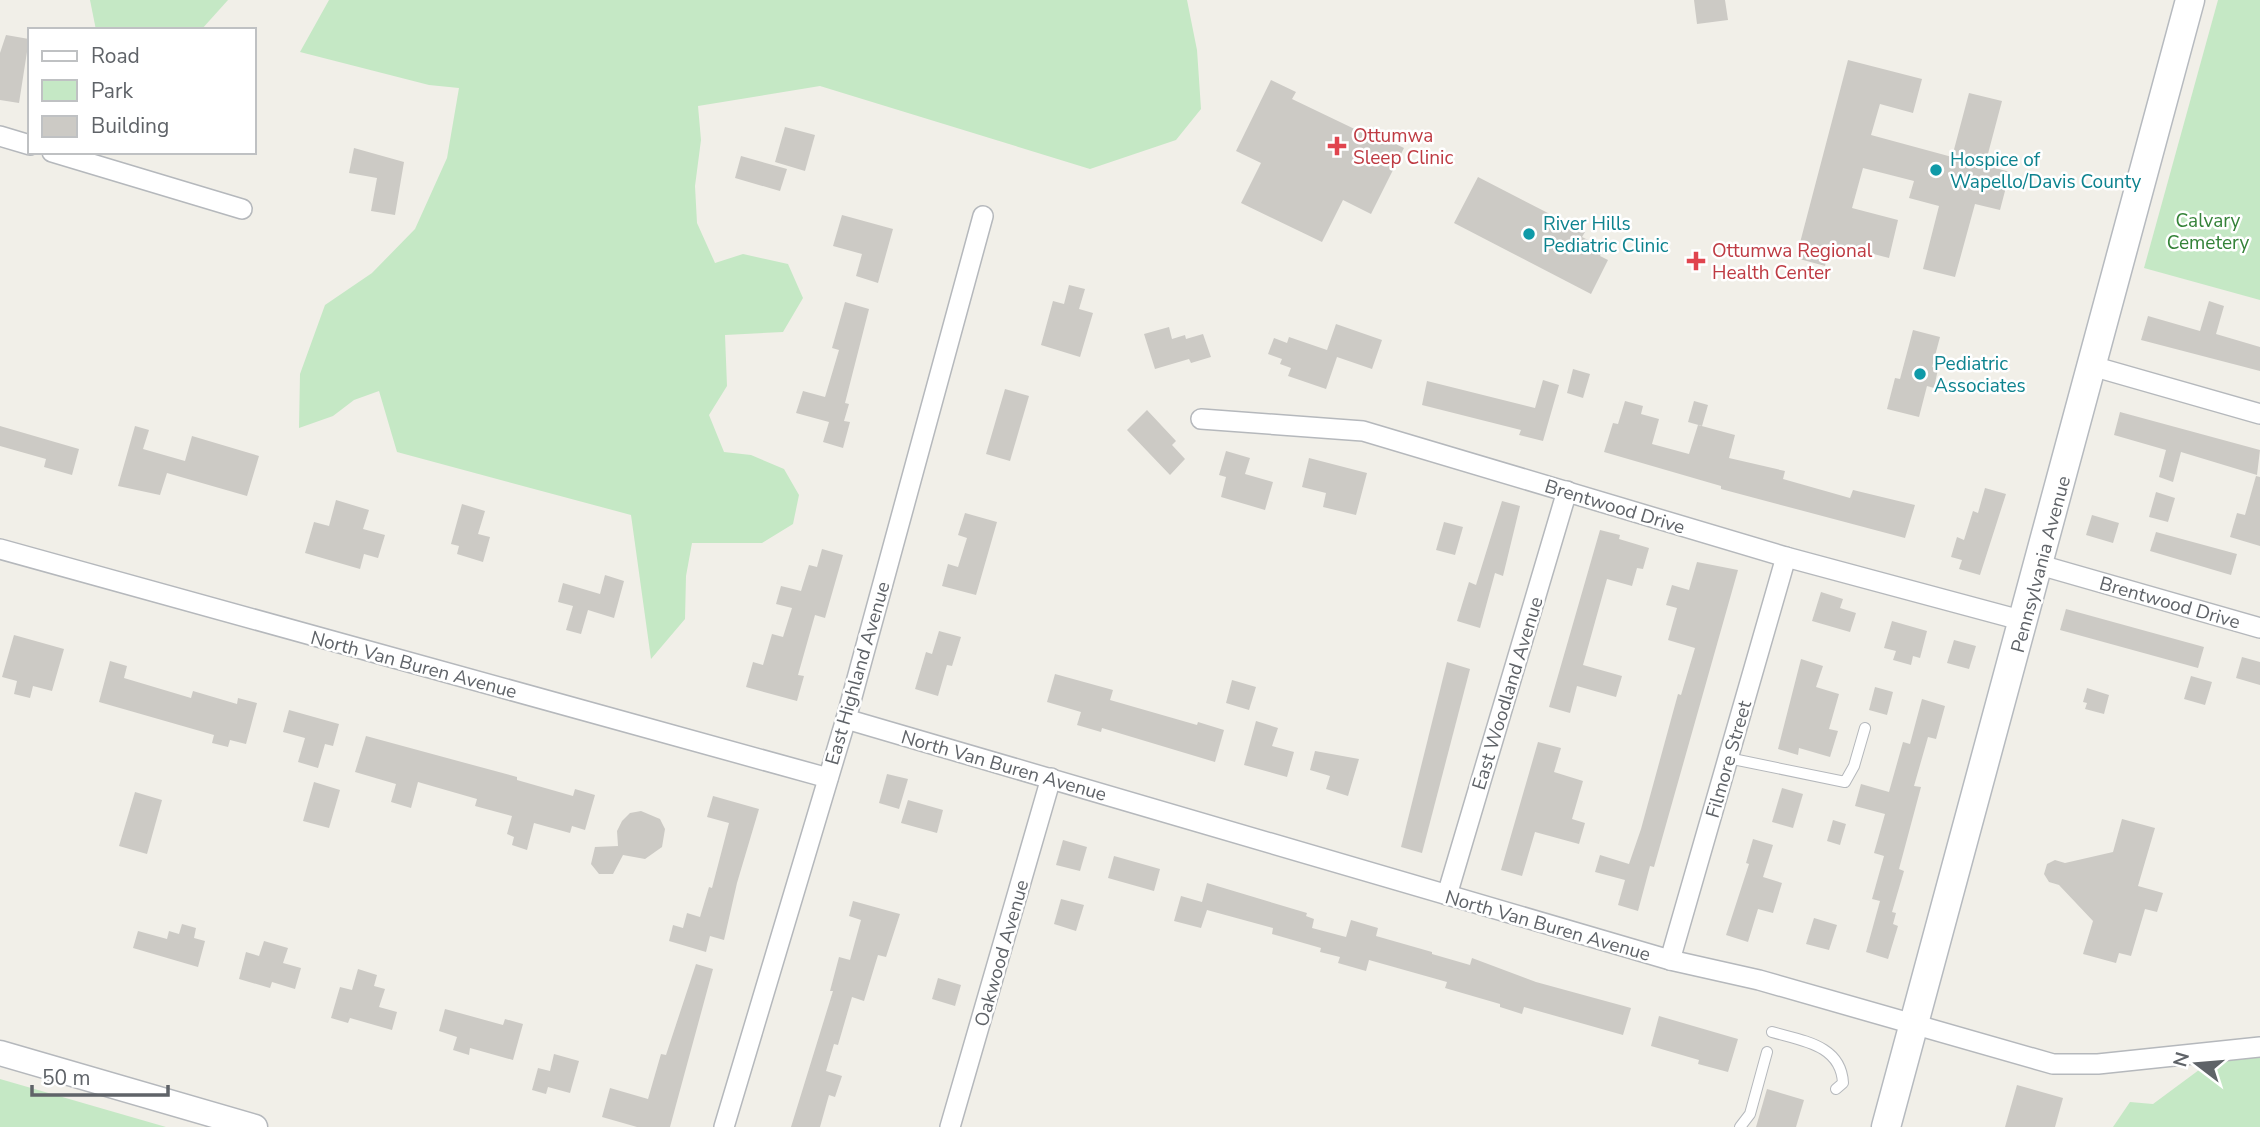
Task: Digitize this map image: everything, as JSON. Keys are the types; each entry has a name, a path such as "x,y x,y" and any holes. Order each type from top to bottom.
{"main road":[{"name":"Pennsylvania Avenue","path":"1886,1127 2040,565 2132,208 2190,0"}],"street":[{"path":"0,136 28,144"},
{"path":"59,154 242,209"},
{"name":"East Highland Avenue","path":"724,1127 846,719 983,216"},
{"path":"2092,366 2260,414"},
{"name":"Brentwood Drive","path":"1201,419 1363,431 1786,557 2024,621"},
{"name":"East Woodland Avenue","path":"1447,895 1567,491"},
{"name":"North Van Buren Avenue","path":"0,549 828,778"},
{"name":"Filmore Street","path":"1670,960 1786,557"},
{"name":"Brentwood Drive","path":"2040,565 2260,628"},
{"name":"North Van Buren Avenue","path":"846,719 1670,960 1759,980 2053,1064 2098,1064 2260,1047"},
{"name":"Oakwood Avenue","path":"950,1127 1051,778"},
{"path":"0,1053 255,1127"}],"lane":[{"path":"1728,758 1845,782 1854,766 1865,728"},
{"path":"1772,1032 1823,1046 1842,1070 1843,1083 1836,1089"},
{"path":"1740,1127 1750,1114 1767,1052"}],"green space":[{"path":"90,0 228,0 203,28 96,28"},
{"path":"329,0 1187,0 1197,50 1201,109 1176,140 1090,169 820,86 698,106 701,140 695,186 697,223 715,263 743,254 788,264 803,298 783,332 725,335 727,386 709,415 724,452 751,455 784,469 799,495 793,524 762,543 692,543 686,576 685,619 651,659 631,515 397,452 379,391 354,400 333,416 299,428 300,374 325,305 372,273 415,229 447,158 459,88 429,85 300,52"},
{"name":"Calvary Cemetery","path":"2218,0 2260,0 2260,300 2144,268"},
{"path":"2260,1047 2260,1127 2113,1127 2130,1102 2153,1104 2226,1050"},
{"path":"0,1079 166,1127 0,1127"}],"building":[{"path":"1694,0 1725,0 1728,20 1697,24"},
{"path":"6,35 28,39 19,103 0,100 0,53"},
{"name":"Hospice of Wapello/Davis County","path":"1848,60 1922,79 1913,113 1880,104 1871,135 1952,157 1969,93 2002,101 1985,165 2010,172 2000,210 1975,204 1955,277 1923,269 1939,206 1909,198 1914,181 1863,168 1852,208 1898,220 1889,258 1831,243 1825,266 1796,258"},
{"name":"Ottumwa Sleep Clinic","path":"1271,80 1296,92 1292,99 1365,134 1369,126 1382,132 1379,136 1404,148 1371,214 1343,200 1322,242 1241,203 1261,163 1236,151"},
{"path":"785,127 815,135 805,171 775,162"},
{"path":"354,148 404,162 395,215 371,211 377,178 349,173"},
{"path":"741,156 787,169 780,191 735,178"},
{"name":"River Hills Pediatric Clinic","path":"1478,177 1585,232 1582,237 1604,248 1600,256 1608,260 1591,294 1454,223"},
{"path":"842,215 893,229 878,283 856,276 862,254 833,246"},
{"path":"1069,285 1085,289 1079,309 1093,313 1080,357 1041,345 1053,301 1064,304"},
{"path":"2209,301 2224,306 2216,334 2260,347 2260,371 2141,340 2148,316 2200,331"},
{"path":"845,302 869,309 845,403 849,404 844,421 850,422 843,448 823,442 829,422 796,413 803,391 825,397 839,350 832,348"},
{"path":"1336,324 1382,340 1372,369 1337,357 1326,389 1288,376 1291,368 1280,364 1282,359 1268,354 1274,338 1287,343 1289,337 1327,350"},
{"path":"1169,327 1172,339 1185,335 1186,339 1203,334 1211,357 1191,363 1189,359 1155,369 1144,334"},
{"name":"Pediatric Associates","path":"1913,330 1940,337 1932,367 1938,369 1934,388 1927,386 1919,417 1887,409 1895,378 1900,379"},
{"path":"1573,369 1590,374 1583,398 1567,393"},
{"path":"1543,380 1559,385 1543,441 1519,435 1521,430 1422,405 1427,381 1535,408"},
{"path":"1005,389 1029,396 1010,461 986,454"},
{"path":"1625,401 1643,406 1641,414 1659,419 1652,444 1689,454 1698,425 1735,435 1729,458 1785,471 1783,479 1850,498 1853,490 1915,505 1905,538 1721,489 1721,486 1604,452 1613,423 1618,424"},
{"path":"1694,401 1708,405 1702,426 1688,422"},
{"path":"1147,410 1176,441 1172,445 1185,459 1170,475 1127,430"},
{"path":"2120,412 2260,450 2257,475 2181,452 2173,482 2159,477 2166,450 2114,435"},
{"path":"0,426 79,449 72,475 44,467 46,459 0,446"},
{"path":"135,426 149,430 143,449 185,461 192,436 259,456 247,496 167,473 160,495 118,486"},
{"path":"1226,451 1250,458 1245,474 1273,482 1265,510 1221,497 1226,477 1219,475"},
{"path":"1309,458 1367,473 1356,515 1323,507 1326,493 1302,487"},
{"path":"2256,476 2260,477 2260,546 2230,537 2237,513 2245,515"},
{"path":"1985,488 2006,494 1980,575 1959,569 1962,560 1951,557 1957,537 1964,540 1973,511 1978,513"},
{"path":"2156,492 2175,498 2168,522 2149,517"},
{"path":"336,500 369,510 363,529 385,535 378,558 364,554 360,569 305,553 314,522 329,526"},
{"path":"1502,501 1520,506 1503,576 1495,573 1480,628 1457,621 1469,582 1476,585"},
{"path":"462,504 485,511 478,534 490,537 483,562 457,554 459,546 451,544"},
{"path":"965,513 997,522 976,595 942,586 948,564 958,567 967,538 958,535"},
{"path":"2092,515 2119,523 2113,543 2086,535"},
{"path":"1444,522 1463,527 1455,555 1436,550"},
{"path":"1600,530 1620,535 1619,539 1649,548 1643,569 1637,568 1632,586 1607,579 1583,665 1622,676 1616,697 1577,686 1570,713 1549,707"},
{"path":"2156,532 2237,554 2231,575 2150,551"},
{"path":"822,549 843,555 825,618 815,615 798,675 804,676 797,701 746,687 753,662 763,665 772,634 783,637 792,608 776,604 781,586 801,591 809,565 817,567"},
{"path":"1697,562 1738,570 1654,867 1650,866 1638,911 1618,905 1625,880 1595,872 1600,855 1629,864 1641,829 1678,694 1681,695 1695,648 1668,640 1677,608 1666,605 1672,585 1689,590"},
{"path":"605,575 624,581 614,618 588,610 581,634 566,630 573,606 558,602 563,583 600,594"},
{"path":"1821,592 1843,599 1840,608 1856,613 1850,632 1812,621"},
{"path":"2066,609 2204,647 2198,668 2060,630"},
{"path":"1892,621 1927,631 1920,658 1913,656 1911,665 1893,660 1896,651 1884,648"},
{"path":"939,631 961,637 952,666 947,665 938,696 915,689 926,652 932,654"},
{"path":"14,635 64,649 52,691 33,686 30,698 14,694 17,681 2,677"},
{"path":"1954,640 1976,646 1969,669 1947,663"},
{"path":"2242,657 2260,662 2260,685 2236,678"},
{"path":"1801,659 1823,666 1816,687 1839,694 1829,729 1838,731 1830,757 1799,748 1798,755 1778,749"},
{"path":"110,661 127,666 124,678 191,698 193,691 237,704 238,698 257,703 246,744 230,740 228,747 212,743 214,735 99,702"},
{"path":"1447,662 1470,669 1422,853 1401,847"},
{"path":"1055,674 1113,690 1110,700 1224,730 1215,762 1102,728 1101,732 1077,725 1081,712 1047,702"},
{"path":"2191,676 2212,682 2205,705 2184,699"},
{"path":"1232,680 1256,687 1249,710 1226,703"},
{"path":"1875,687 1893,692 1887,715 1869,710"},
{"path":"2087,688 2109,695 2104,714 2085,709 2087,703 2083,702"},
{"path":"1922,699 1945,706 1936,739 1928,737 1914,786 1921,787 1899,869 1904,871 1892,912 1896,913 1893,924 1898,926 1888,959 1866,952 1880,901 1872,899 1884,856 1874,853 1885,814 1855,806 1861,784 1889,792 1903,742 1910,744"},
{"path":"289,710 339,724 333,746 325,744 318,768 298,762 305,738 283,732"},
{"path":"1256,721 1278,728 1272,746 1294,752 1287,777 1244,765"},
{"path":"366,736 517,777 517,780 573,796 575,789 595,795 585,830 572,826 570,833 534,823 527,850 512,845 514,837 507,834 512,816 475,806 477,799 418,782 411,808 391,802 396,784 355,772"},
{"path":"1538,742 1561,748 1554,772 1583,781 1572,819 1585,823 1579,844 1535,832 1522,876 1501,870"},
{"path":"1315,751 1359,759 1348,796 1326,789 1330,776 1310,770"},
{"path":"887,774 908,779 899,809 879,803"},
{"path":"314,782 340,790 329,828 303,821"},
{"path":"1782,788 1803,794 1793,828 1772,822"},
{"path":"135,792 162,800 147,854 119,846"},
{"path":"713,796 759,809 737,883 724,940 710,936 706,952 669,941 673,925 683,928 687,913 700,917 709,887 712,888 729,823 707,817"},
{"path":"908,800 943,810 937,833 901,823"},
{"path":"641,811 660,819 665,829 662,847 645,859 623,855 613,874 599,874 591,864 595,847 618,846 617,831 622,821 630,813"},
{"path":"2122,819 2155,828 2138,886 2163,893 2157,912 2145,909 2131,956 2119,953 2116,963 2083,954 2093,921 2059,885 2049,882 2044,874 2047,864 2055,860 2065,863 2113,852"},
{"path":"1833,820 1846,824 1840,845 1827,841"},
{"path":"1753,839 1773,845 1763,877 1782,883 1773,913 1758,909 1748,942 1726,935 1749,864 1746,863"},
{"path":"1063,840 1087,847 1080,871 1056,865"},
{"path":"1114,856 1160,869 1154,891 1108,878"},
{"path":"1207,883 1307,913 1306,916 1314,919 1312,928 1346,937 1351,920 1378,928 1376,936 1432,954 1470,965 1472,958 1536,982 1631,1008 1623,1035 1524,1007 1522,1014 1500,1007 1500,1004 1445,988 1447,982 1369,960 1366,971 1338,963 1340,957 1320,952 1321,948 1272,934 1273,928 1207,910 1201,928 1174,921 1181,896 1202,902"},
{"path":"1061,899 1084,905 1076,931 1054,924"},
{"path":"853,901 900,914 886,957 878,955 864,1001 852,997 838,1045 834,1044 826,1071 842,1076 835,1097 829,1095 820,1127 791,1127 833,991 830,991 839,957 850,960 861,920 849,916"},
{"path":"1814,918 1837,925 1829,950 1806,944"},
{"path":"182,924 196,928 194,938 205,941 198,967 133,948 138,931 167,939 169,931 179,934"},
{"path":"264,941 288,948 283,963 301,968 295,989 272,982 270,988 239,979 246,952 259,956"},
{"path":"696,964 713,969 670,1127 637,1127 602,1117 610,1088 648,1099 661,1054 666,1055"},
{"path":"358,969 377,975 374,986 385,989 379,1007 397,1012 392,1030 350,1018 348,1023 331,1018 340,987 352,990"},
{"path":"938,978 961,985 955,1006 932,999"},
{"path":"445,1009 503,1025 505,1019 523,1024 513,1060 470,1048 469,1055 453,1050 457,1037 439,1031"},
{"path":"1659,1016 1738,1039 1728,1072 1651,1046"},
{"path":"554,1054 579,1061 570,1093 548,1087 546,1094 532,1090 538,1068 550,1071"},
{"path":"2017,1085 2063,1098 2055,1127 2005,1127"},
{"path":"1767,1089 1804,1100 1796,1127 1756,1127"}],"place":[{"name":"Ottumwa Sleep Clinic","path":"1337,146"},
{"name":"Hospice of Wapello/Davis County","path":"1936,170"},
{"name":"River Hills Pediatric Clinic","path":"1529,234"},
{"name":"Ottumwa Regional Health Center","path":"1696,261"},
{"name":"Pediatric Associates","path":"1920,374"}]}
